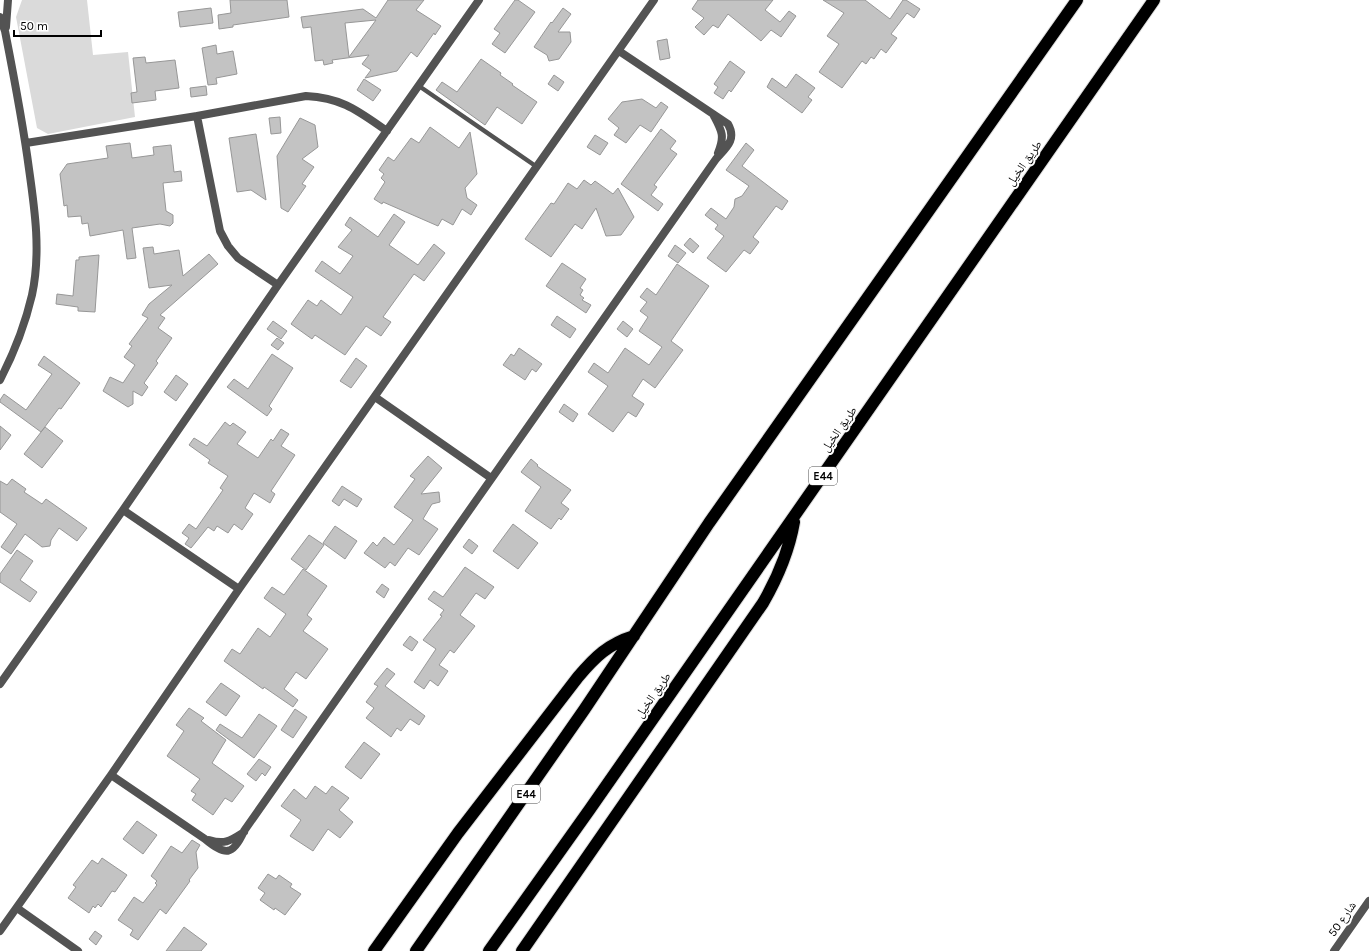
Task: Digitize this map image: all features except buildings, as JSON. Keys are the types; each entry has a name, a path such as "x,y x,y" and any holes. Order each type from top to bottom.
{"highway":[{"name":"E44","path":"416,951 525,797 740,479 1077,0"},
{"name":"طريق الخيل","path":"489,951 794,518 1154,0"},
{"path":"522,951 767,596 784,562 792,533 794,518"},
{"path":"374,951 458,833 578,677 605,649 624,639 634,636"}],"street":[{"path":"5,32 8,0"},
{"path":"0,684 479,0"},
{"path":"0,931 654,0"},
{"path":"0,17 5,32 26,143 37,232 36,263 32,294 14,353 0,380"},
{"path":"111,775 205,839 217,849 228,851 238,845 244,831 491,478 716,159 730,143 731,130 728,124 619,51"},
{"path":"26,143 197,116 288,98 306,96 324,97 346,104 387,131"},
{"path":"197,116 220,232 228,246 238,258 278,285"},
{"path":"375,397 491,478"},
{"path":"123,510 239,590"},
{"name":"شارع 50","path":"1334,951 1369,901"},
{"path":"16,908 78,951"}],"lane":[{"path":"419,86 537,167"}],"shaded area":[{"path":"22,0 87,0 93,55 128,52 135,117 48,134 37,128 16,17"}]}
